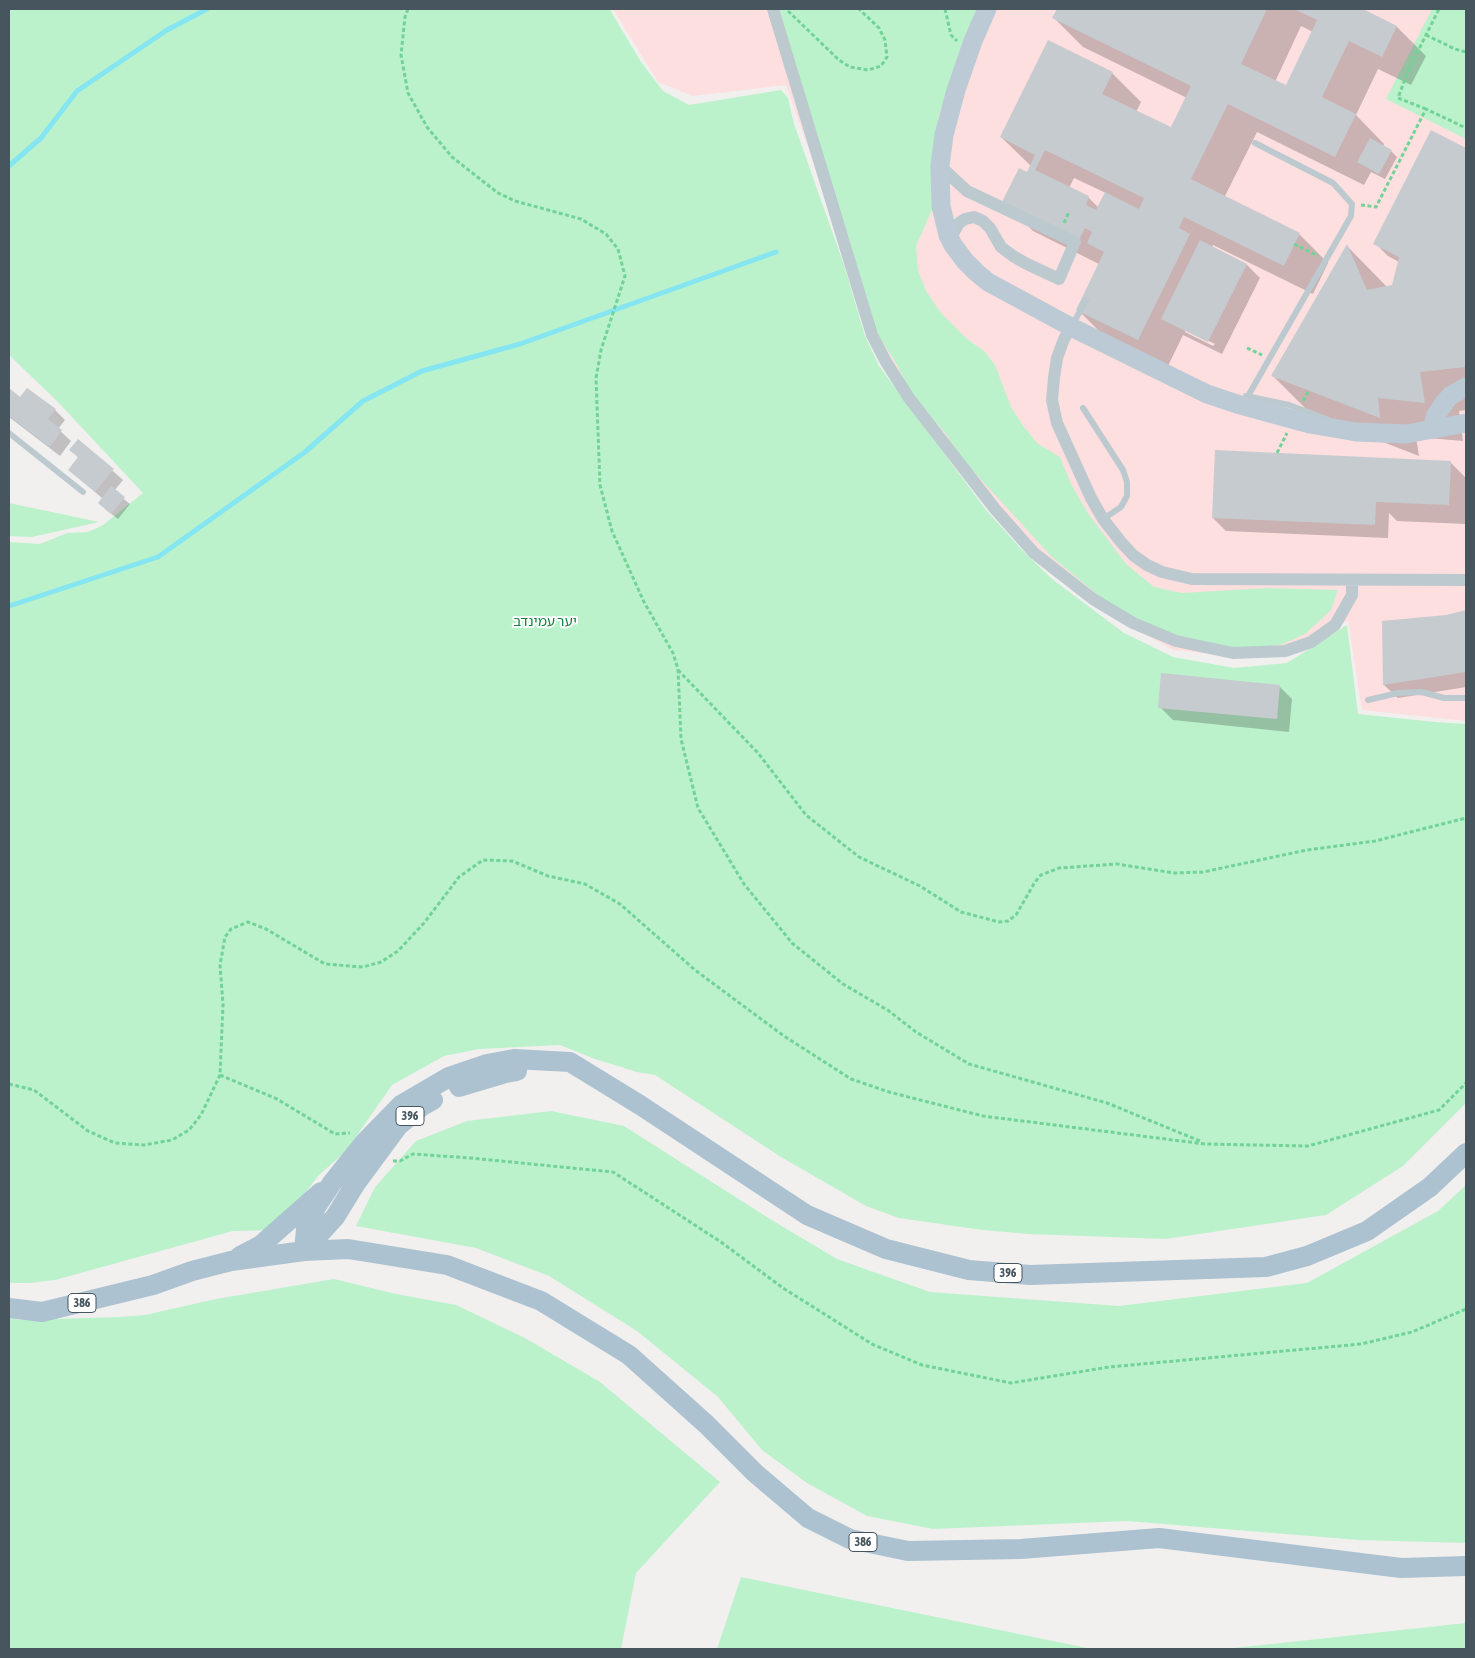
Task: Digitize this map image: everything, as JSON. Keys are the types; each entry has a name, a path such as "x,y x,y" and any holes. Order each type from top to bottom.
{"main road":[{"name":"396","path":"304,1251 306,1229 316,1208 332,1183 422,1106 456,1088 506,1073 570,1062 640,1105 807,1215 886,1249 969,1270 1030,1275 1266,1267 1307,1256 1367,1231 1430,1186 1466,1153"},
{"name":"396","path":"304,1251 335,1217 356,1183 371,1149"},
{"path":"231,1261 261,1245 332,1183"},
{"name":"386","path":"9,1308 42,1312 153,1285 192,1271 231,1261 304,1251 348,1249 447,1265 541,1301 629,1355 706,1424 755,1473 808,1518 850,1539 908,1551 1021,1548 1160,1538 1401,1568 1466,1566"}],"street":[{"path":"773,9 872,335 886,362 909,398 995,509 1034,553 1093,599 1133,623 1176,641 1233,653 1285,651 1311,642 1335,625 1352,596 1352,580"},
{"path":"987,9 956,90 944,135 940,166 941,206 948,235 965,261 988,282 1071,327 1222,400 1310,424 1356,432 1406,434 1466,423"},
{"path":"940,166 967,191 1075,242 1059,278 1013,256 1001,247 990,228 974,217 959,223 953,234 953,245"},
{"path":"1071,327 1057,358 1054,378 1052,400 1057,423 1091,498 1103,519 1133,555 1147,565 1179,577 1192,579 1466,580"},
{"path":"1432,429 1436,415 1445,402 1450,396 1466,387"}],"lane":[{"path":"1248,396 1351,216 1352,204 1333,182 1255,143"},
{"path":"1071,327 1086,300"},
{"path":"1222,400 1238,396 1248,396 1289,405 1318,414 1356,432"},
{"path":"1083,408 1123,470 1127,482 1127,496 1121,507 1103,519"},
{"path":"9,433 83,492"},
{"path":"1368,700 1398,693 1414,692 1422,692 1444,698 1466,698"}],"path":[{"path":"408,9 405,17 401,55 408,93 427,127 452,157 498,193 515,201 581,219 606,234 618,248 625,276 601,350 596,378 600,485 612,531 644,602 673,652 678,669 681,739 698,808 744,884 792,943 843,984 889,1011 916,1032 969,1064 1107,1103 1205,1144"},
{"path":"787,9 838,60 850,67 868,70 881,66 887,57 885,40 879,28 859,9"},
{"path":"945,9 951,35 958,42 971,47"},
{"path":"1439,9 1408,72 1398,98 1466,128"},
{"path":"1426,35 1455,49 1466,52"},
{"path":"1352,204 1376,207 1426,109"},
{"path":"1294,244 1326,260"},
{"path":"678,669 758,753 806,815 859,857 920,886 961,912 999,922 1008,921 1016,915 1041,875 1059,868 1117,864 1174,873 1203,872 1307,850 1375,841 1466,818"},
{"path":"9,1084 34,1090 88,1131 115,1143 144,1145 172,1140 189,1130 201,1115 220,1075 223,1004 220,965 225,937 231,929 248,922 266,929 325,964 363,967 382,962 398,952 424,923 459,876 483,860 512,861 548,876 586,884 620,904 695,970 784,1036 852,1079 889,1092 983,1116 1205,1144 1308,1146 1439,1110 1466,1083"},
{"path":"220,1075 277,1099 335,1134 353,1133 388,1161 400,1162 413,1154 612,1172 721,1242 783,1288 872,1344 922,1365 1011,1383 1109,1367 1361,1344 1412,1332 1466,1309"}],"shaded area":[{"path":"613,9 1466,9 1466,721 1362,710 1348,620 1300,653 1282,656 1212,654 1174,650 1132,628 1028,549 882,356 786,85 693,96 658,82"}],"green space":[{"name":"יער עמינדב","path":"9,9 610,9 641,62 663,91 689,105 781,90 788,98 794,124 844,265 865,336 879,366 986,510 1021,549 1052,579 1124,633 1173,657 1234,668 1287,663 1347,625 1358,714 1466,724 1466,1103 1403,1166 1326,1215 1166,1239 1028,1234 983,1230 899,1218 866,1206 781,1157 655,1075 637,1072 595,1059 560,1045 479,1049 444,1056 392,1085 346,1151 318,1176 278,1230 233,1231 55,1280 9,1283 9,542 40,544 67,533 88,532 103,525 143,493 57,401 9,355"},
{"path":"778,9 981,9 959,54 939,115 932,156 935,203 916,246 918,270 926,291 941,313 967,339 984,351 995,365 1011,407 1024,427 1038,444 1060,457 1071,484 1087,512 1126,564 1154,587 1182,593 1268,588 1338,590 1331,610 1305,634 1283,644 1266,647 1232,648 1168,634 1129,617 1098,595 1051,556 964,461 946,434 914,397 893,358 875,331"},
{"path":"1432,9 1466,9 1466,139 1386,99"},
{"path":"9,503 99,522 32,537 9,536"},
{"path":"551,1111 624,1126 770,1219 837,1259 930,1292 1119,1306 1307,1283 1438,1211 1466,1185 1466,1543 1359,1540 1127,1521 933,1529 867,1516 807,1483 762,1450 718,1397 637,1331 549,1276 476,1248 356,1226 375,1187 416,1141 467,1121"},
{"path":"334,1279 396,1294 456,1305 525,1338 600,1382 720,1482 636,1573 621,1649 9,1649 9,1318 19,1320 145,1315 216,1299"},
{"path":"741,1577 1092,1649 717,1649"},
{"path":"1466,1623 1466,1649 1225,1649"}],"building":[{"path":"1057,9 1267,9 1241,64 1286,85 1317,20 1294,9 1363,9 1397,26 1382,57 1349,41 1322,97 1356,114 1335,157 1228,104 1191,179 1300,233 1284,266 1184,217 1179,228 1190,234 1138,340 1076,310 1104,252 1087,243 1092,232 1085,228 1079,240 1002,202 1019,168 1027,172 1035,155 1000,137 1048,40 1113,72 1102,94 1171,127 1191,86 1052,18","holes":["1045,150 1144,198 1139,209 1105,192 1096,210 1086,205 1089,196 1035,170"]},
{"path":"1431,130 1466,148 1466,367 1420,372 1425,403 1378,398 1380,418 1271,376 1347,244 1367,290 1392,285 1399,257 1373,244"},
{"path":"1370,138 1392,150 1379,174 1357,162"},
{"path":"1200,240 1247,264 1208,342 1161,319"},
{"path":"9,388 20,397 27,388 56,409 48,419 62,430 50,447 9,416"},
{"path":"78,439 114,469 95,492 68,470 78,457 69,450"},
{"path":"1215,450 1451,461 1449,505 1376,502 1375,525 1212,518"},
{"path":"111,486 125,497 111,514 98,503"},
{"path":"1466,610 1466,672 1383,685 1382,621 1446,615"},
{"path":"1161,673 1280,685 1277,719 1158,708"}],"waterway":[{"path":"9,166 41,138 77,91 167,30 207,9"},
{"path":"9,606 158,557 305,452 363,401 422,371 520,344 776,252"}]}
